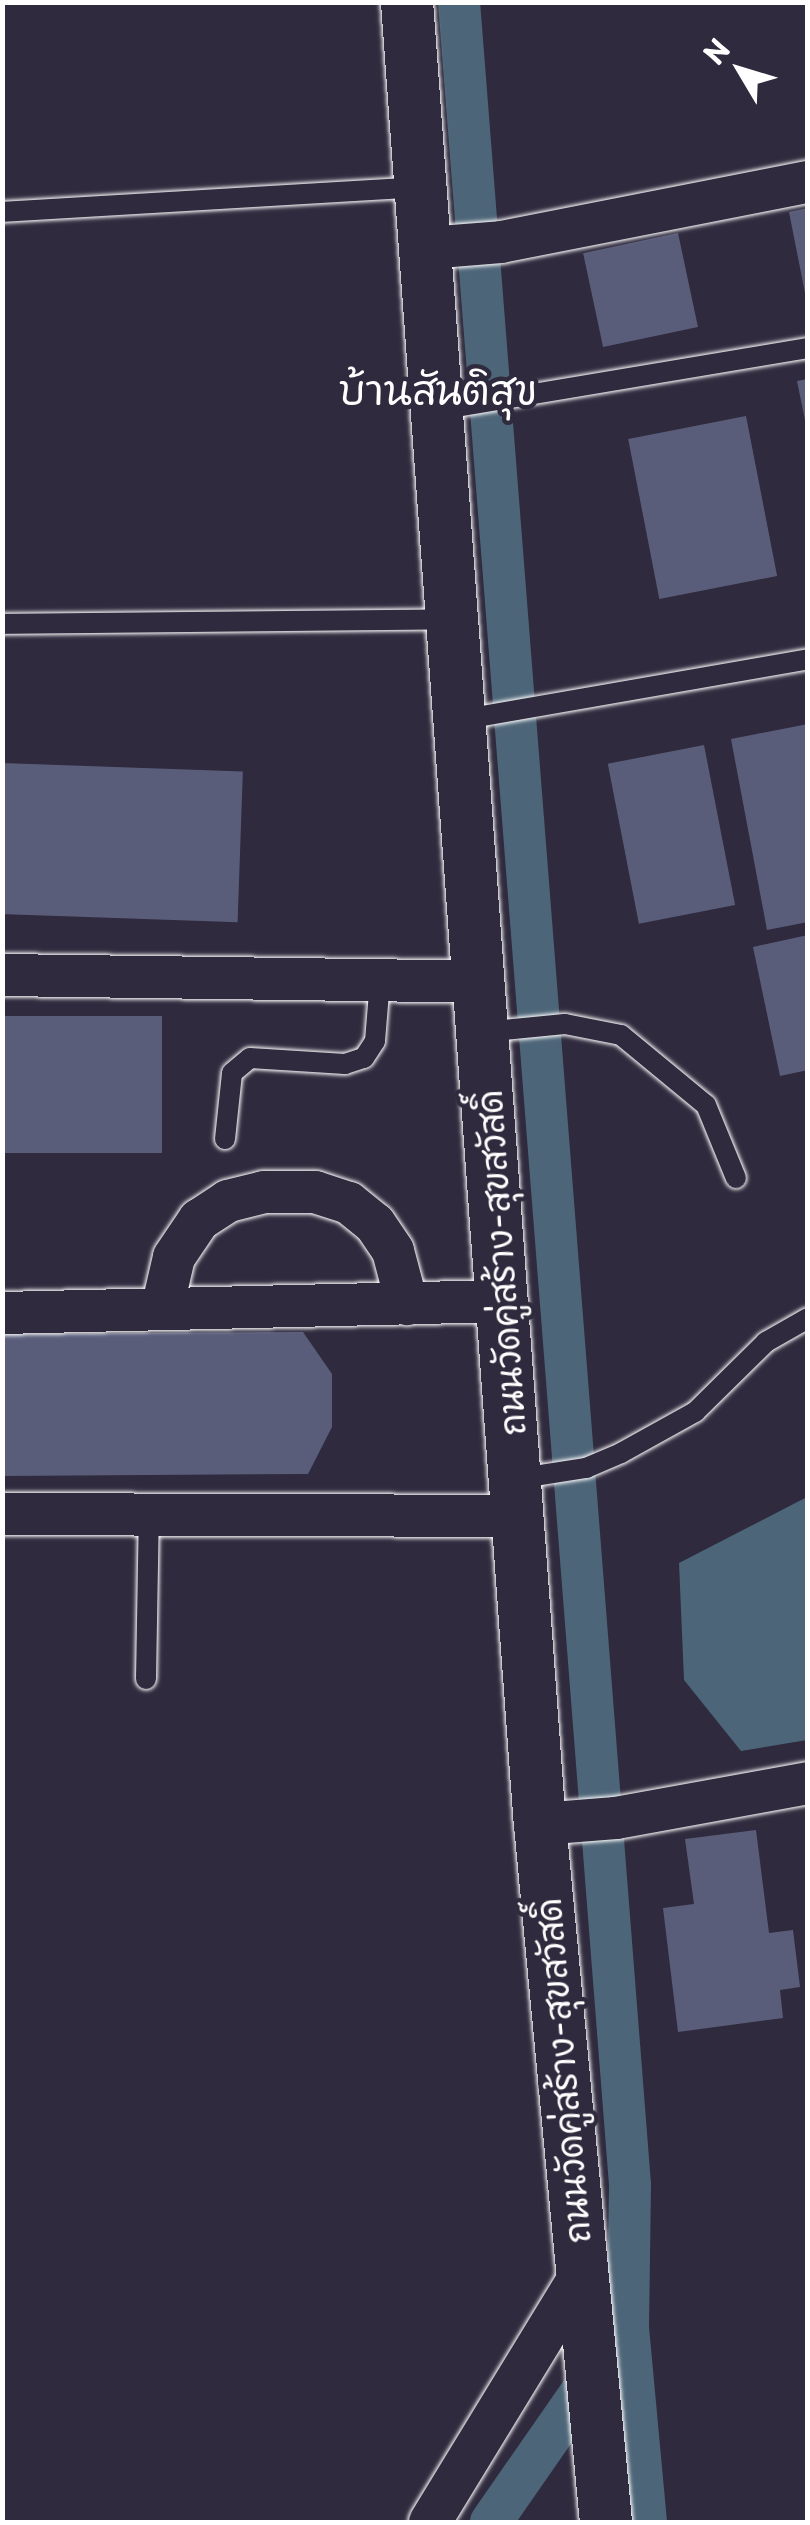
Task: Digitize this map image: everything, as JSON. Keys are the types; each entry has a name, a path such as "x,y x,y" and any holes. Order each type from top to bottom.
{"street":[{"name":"ถนนวัดคู่สร้าง-สุขสวัสดิ์","path":"407,2 422,186 463,245 453,410 453,619 476,718 502,1301 528,1490 540,1824 606,2522"},
{"path":"463,245 808,182"},
{"path":"2,975 380,980 492,1014"},
{"path":"162,1309 174,1257 199,1220 228,1201 264,1192 314,1192 362,1213 393,1251 407,1304"},
{"path":"2,1313 502,1301"},
{"path":"2,1514 149,1514 528,1490"},
{"path":"540,1824 604,1818 808,1783"},
{"path":"430,2522 581,2275"}],"lane":[{"path":"2,212 422,186"},
{"path":"453,410 517,402 808,348"},
{"path":"2,624 453,619"},
{"path":"476,718 537,711 808,659"},
{"path":"224,1138 232,1073 250,1058 345,1064 364,1058 376,1041 380,980"},
{"path":"492,1014 620,1035 664,1066 706,1105 736,1178"},
{"path":"528,1490 586,1468 696,1412 766,1342 808,1318"},
{"path":"146,1679 149,1514"}],"water":[{"path":"807,1497 807,1740 741,1751 684,1680 679,1563"}],"building":[{"path":"808,208 808,297 806,298 789,212"},
{"path":"678,233 698,327 603,347 583,253"},
{"path":"808,379 808,425 806,425 797,381"},
{"path":"746,416 777,576 659,599 628,439"},
{"path":"808,724 808,922 767,930 731,739"},
{"path":"704,745 735,905 639,924 608,764"},
{"path":"2,763 243,771 238,922 2,914"},
{"path":"808,935 808,1070 780,1076 753,947"},
{"path":"2,1016 162,1016 162,1153 2,1153"},
{"path":"303,1332 332,1374 332,1427 308,1474 2,1476 2,1334"},
{"path":"756,1830 769,1933 793,1930 800,1987 780,1990 783,2018 678,2032 663,1908 694,1904 685,1839"}],"waterway":[{"path":"459,2 630,2185 628,2328 646,2522"},
{"path":"491,2522 601,2364"}],"district":[{"name":"บ้านสันติสุข","path":"438,389"}]}
